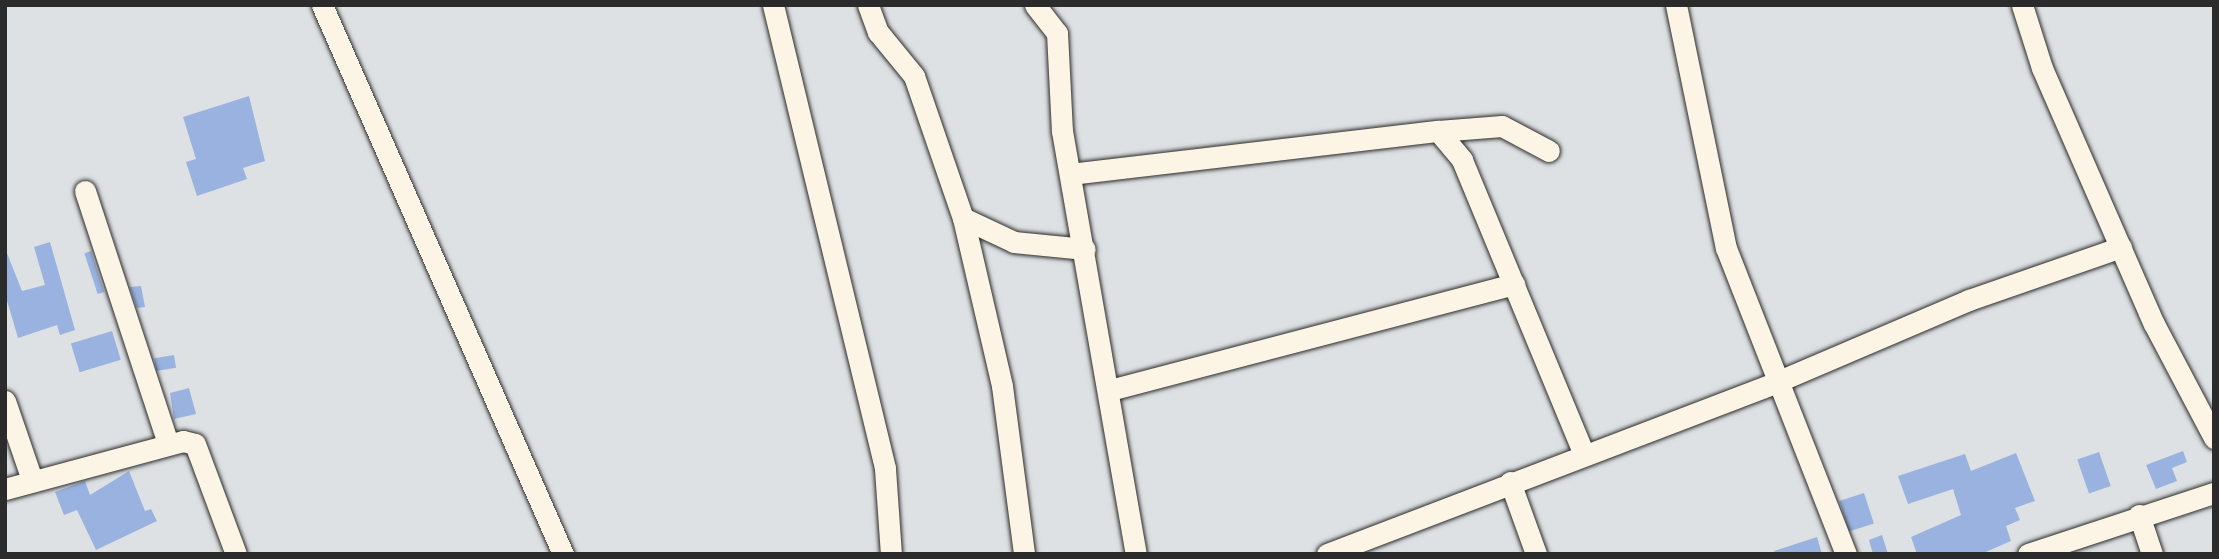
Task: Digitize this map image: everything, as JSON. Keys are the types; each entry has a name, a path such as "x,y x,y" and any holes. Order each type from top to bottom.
{"street":[{"path":"322,5 563,554"},
{"path":"773,5 879,442 891,554"},
{"path":"868,5 878,32 914,76 963,218 1002,386 1024,554"},
{"path":"1035,5 1057,33 1070,174 1110,390 1136,554"},
{"path":"1676,5 1726,248 1846,554"},
{"path":"2022,5 2042,68 2121,247 2214,438"},
{"path":"1070,174 1438,131 1502,127 1549,151"},
{"path":"1438,131 1454,143 1584,454"},
{"path":"85,191 168,444"},
{"path":"963,218 1014,242 1085,249"},
{"path":"1327,554 1356,548 1510,482 1779,381 1969,300 2121,247"},
{"path":"1110,390 1514,284"},
{"path":"5,401 32,480"},
{"path":"5,489 168,444 195,444 236,554"},
{"path":"1510,482 1536,554"},
{"path":"2028,554 2139,515 2214,493"},
{"path":"2139,515 2152,554"}],"building":[{"path":"249,96 265,161 243,168 247,179 197,196 186,162 196,159 183,117"},
{"path":"50,242 75,330 60,335 57,325 18,338 5,294 5,248 22,291 45,285 34,247"},
{"path":"91,251 104,292 98,294 84,253"},
{"path":"141,286 145,307 137,308 130,287"},
{"path":"112,331 121,360 80,372 71,344"},
{"path":"174,355 176,368 156,371 154,358"},
{"path":"189,388 196,414 174,419 170,393"},
{"path":"2183,451 2187,462 2172,468 2177,481 2156,489 2146,465"},
{"path":"2099,452 2111,486 2089,494 2077,459"},
{"path":"2016,453 2035,501 2015,508 2020,520 2006,526 2011,541 1981,554 1917,554 1911,537 1961,515 1953,489 1908,504 1898,476 1965,454 1971,471"},
{"path":"129,471 145,511 151,509 157,521 96,550 77,510 64,515 55,492 85,481 90,495"},
{"path":"1864,493 1874,523 1849,531 1839,501"},
{"path":"1882,535 1888,554 1873,554 1869,540"},
{"path":"1817,537 1822,554 1775,554 1774,551"}]}
